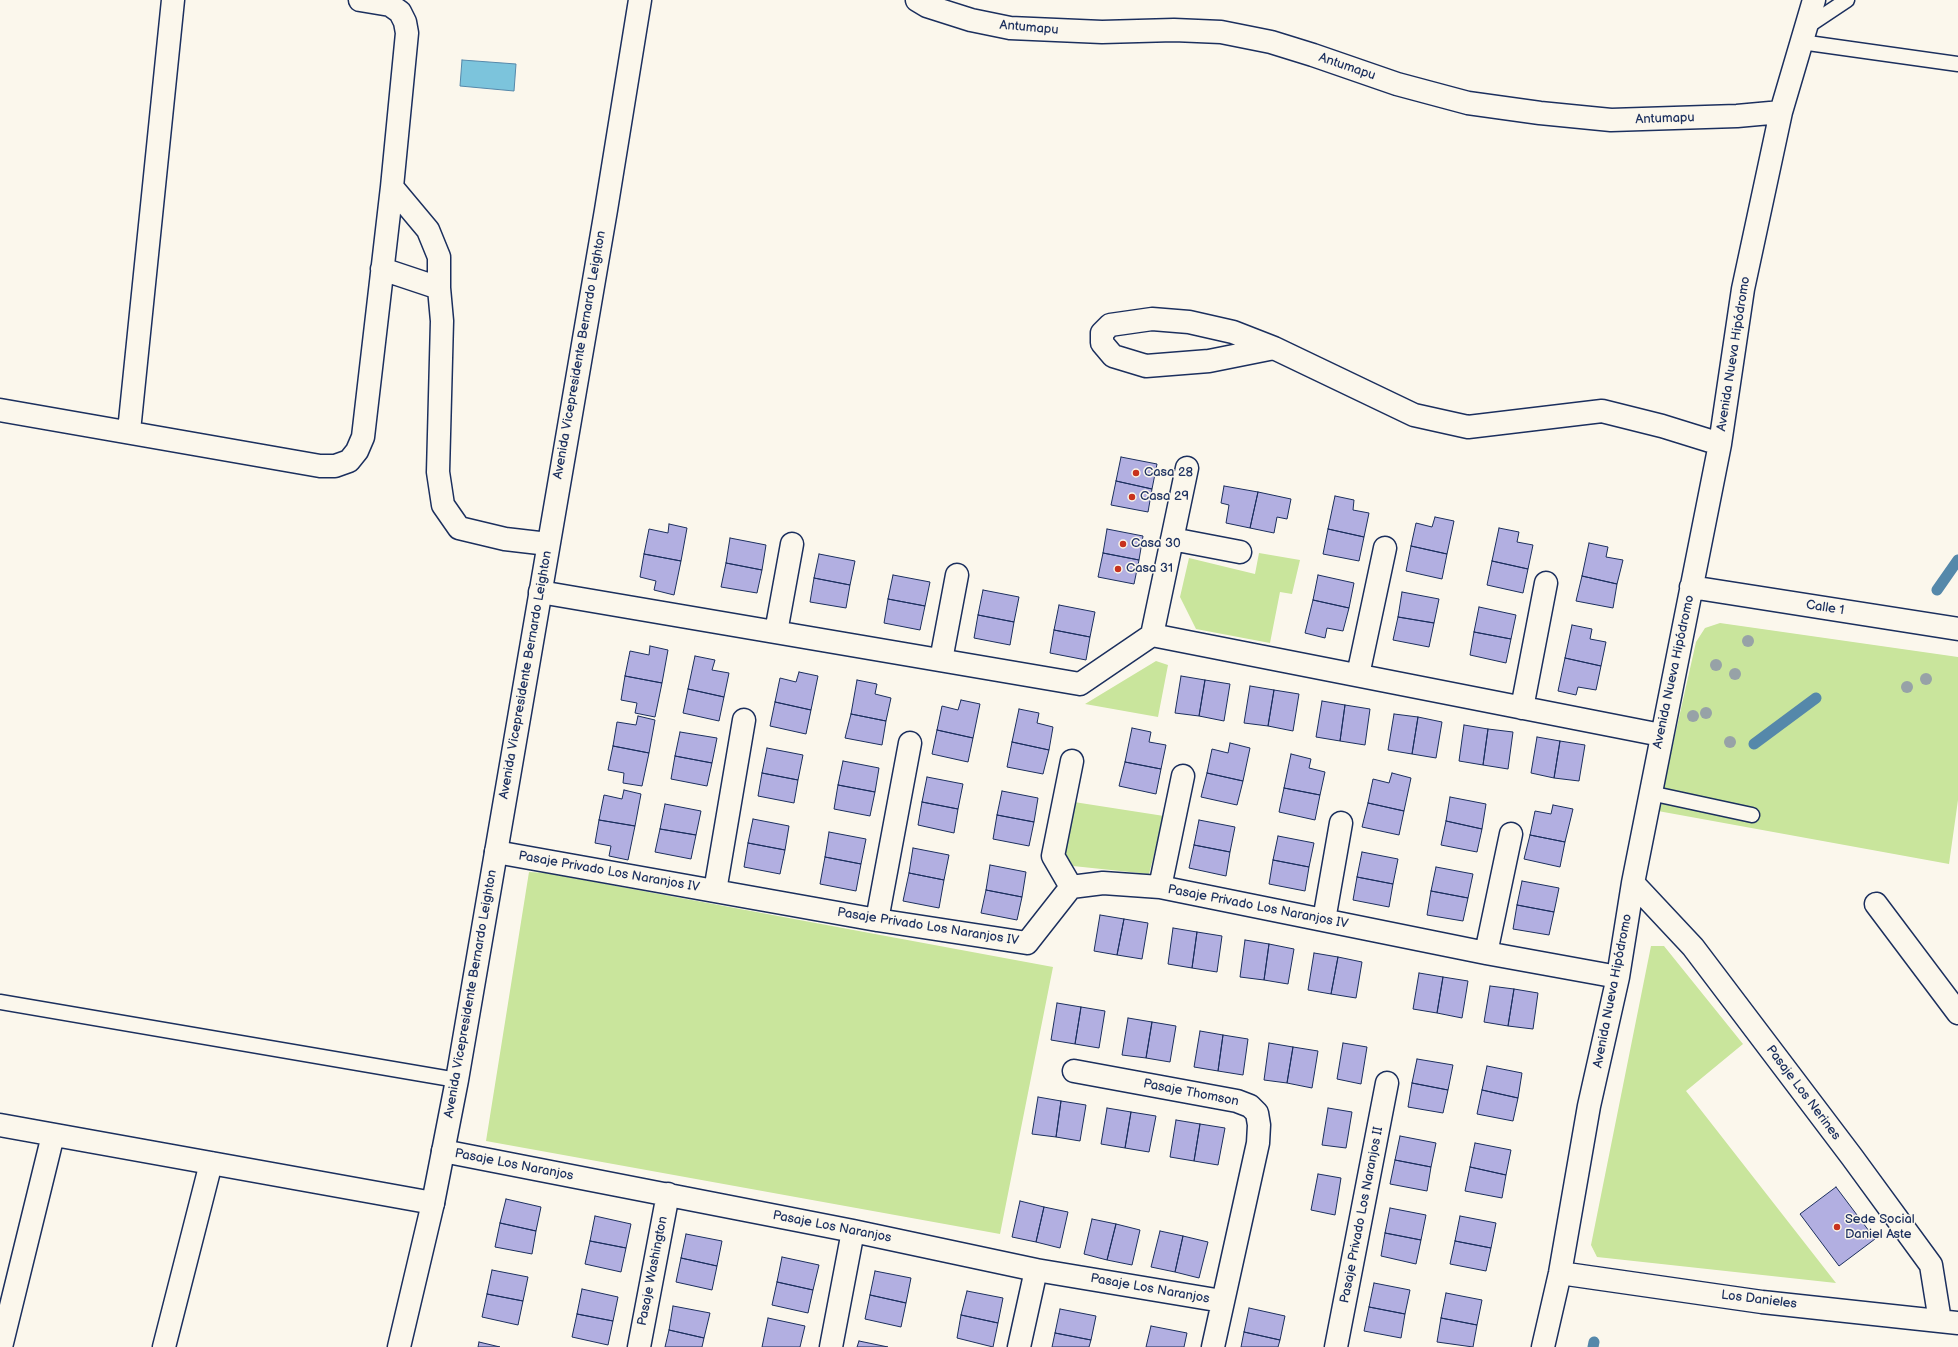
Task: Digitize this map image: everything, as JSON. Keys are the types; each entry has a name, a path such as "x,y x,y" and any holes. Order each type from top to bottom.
{"street":[{"path":"129,431 174,0"},
{"path":"0,410 129,431 320,466 335,466 349,461 357,451 363,437 392,187 407,33 405,22 400,12 390,5 360,0"},
{"name":"Avenida Vicepresidente Bernardo Leighton","path":"399,1347 433,1203 457,1080 640,0"},
{"name":"Antumapu","path":"917,0 927,6 971,20 1010,28 1102,32 1174,30 1221,32 1278,44 1396,84 1468,103 1540,113 1611,120 1737,116 1781,112"},
{"name":"Avenida Nueva Hipódromo","path":"1543,1347 1560,1273 1589,1106 1618,977 1633,882 1650,792 1720,444 1743,289 1781,112 1802,35 1814,0"},
{"path":"392,187 428,230 439,257 439,288 442,320 438,472 443,505 460,528 505,539 548,544"},
{"path":"382,269 439,288"},
{"path":"1274,348 1209,361 1146,366 1113,356 1102,343 1102,333 1110,325 1152,319 1190,322 1233,332 1274,348 1414,415 1468,427 1602,411 1662,426 1720,444"},
{"path":"540,592 1080,684 1152,635 1187,468"},
{"path":"1172,539 1240,552"},
{"path":"776,632 792,544"},
{"path":"1358,675 1385,548"},
{"path":"941,660 957,575"},
{"path":"1522,708 1546,583"},
{"name":"Calle 1","path":"1691,587 1958,629"},
{"path":"1152,635 1661,735"},
{"path":"715,890 744,720"},
{"path":"877,920 910,743"},
{"path":"1071,887 1053,856 1072,761"},
{"path":"1160,888 1183,776"},
{"path":"1324,920 1341,823"},
{"path":"1486,953 1511,834"},
{"name":"Pasaje Privado Los Naranjos IV","path":"496,852 877,920 1027,943 1071,887 1103,883 1160,888 1486,953 1618,977"},
{"name":"Pasaje Los Nerines","path":"1633,882 1693,948 1852,1157 1931,1265 1949,1322"},
{"path":"1876,904 1958,1013"},
{"name":"Pasaje Thomson","path":"1074,1071 1237,1101 1250,1106 1257,1114 1259,1125 1258,1143 1222,1301"},
{"name":"Pasaje Privado Los Naranjos II","path":"1336,1347 1387,1083"},
{"path":"0,1125 433,1203"},
{"path":"1,1347 53,1135"},
{"name":"Pasaje Los Naranjos","path":"443,1152 853,1230 1036,1270 1222,1301"},
{"path":"164,1347 211,1163"},
{"name":"Pasaje Washington","path":"639,1347 668,1194"},
{"path":"831,1347 853,1230"},
{"path":"1019,1347 1036,1270"},
{"name":"Los Danieles","path":"1560,1273 1762,1302 1949,1322"},
{"path":"1213,1347 1222,1301"}],"lane":[{"path":"1802,35 1847,0"},
{"path":"1802,35 1958,64"},
{"path":"1650,792 1752,815"},
{"path":"0,1002 457,1080"}],"green space":[{"path":"1259,553 1300,560 1292,594 1280,592 1270,643 1196,629 1180,597 1189,558 1255,574"},
{"path":"1720,623 1958,657 1958,800 1949,864 1658,811 1696,642 1705,628"},
{"path":"1156,661 1168,665 1158,717 1085,704"},
{"path":"1074,802 1164,816 1149,874 1073,866 1063,849"},
{"path":"529,872 546,873 1053,967 1000,1234 486,1141"},
{"path":"1651,946 1664,946 1743,1044 1686,1091 1836,1283 1597,1257 1591,1245"}],"water":[{"path":"462,60 516,64 514,91 460,86"}],"building":[{"name":"Casa 28","path":"1121,457 1157,464 1152,489 1116,481"},
{"name":"Casa 29","path":"1116,481 1152,489 1148,512 1111,505"},
{"path":"1224,486 1258,492 1250,528 1226,523 1229,505 1221,503"},
{"path":"1258,492 1291,499 1287,519 1277,517 1274,533 1250,528"},
{"path":"1335,496 1354,500 1353,510 1369,513 1364,537 1328,529"},
{"path":"1435,517 1454,521 1447,554 1411,546 1416,523 1432,527"},
{"path":"669,524 687,528 681,561 644,554 649,529 668,533"},
{"path":"1499,528 1519,532 1517,542 1533,545 1528,569 1492,561"},
{"name":"Casa 30","path":"1107,529 1143,536 1139,560 1103,553"},
{"path":"1328,529 1364,537 1359,561 1323,554"},
{"path":"730,538 766,545 762,570 726,563"},
{"path":"1589,543 1608,547 1606,557 1623,560 1617,584 1582,576"},
{"path":"1411,546 1447,554 1442,579 1406,571"},
{"name":"Casa 31","path":"1103,553 1139,560 1134,584 1098,577"},
{"path":"644,554 681,561 674,595 654,590 656,581 640,577"},
{"path":"819,554 855,561 850,585 814,578"},
{"path":"1492,561 1528,569 1523,593 1487,585"},
{"path":"726,563 762,570 757,593 721,587"},
{"path":"893,575 930,582 925,606 888,599"},
{"path":"1318,575 1354,583 1349,608 1313,600"},
{"path":"1582,576 1617,584 1613,608 1576,601"},
{"path":"814,578 850,585 846,608 810,602"},
{"path":"983,590 1019,597 1014,622 978,615"},
{"path":"1402,592 1439,599 1434,623 1398,617"},
{"path":"888,599 925,606 920,630 884,623"},
{"path":"1313,600 1349,608 1343,631 1327,628 1325,638 1305,633"},
{"path":"1059,605 1095,612 1090,637 1054,630"},
{"path":"1479,607 1516,615 1511,639 1474,632"},
{"path":"978,615 1014,622 1010,645 974,638"},
{"path":"1398,617 1434,623 1429,647 1393,640"},
{"path":"1572,625 1592,629 1590,639 1606,642 1601,666 1565,658"},
{"path":"1054,630 1090,637 1086,660 1050,653"},
{"path":"1474,632 1511,639 1506,663 1470,655"},
{"path":"650,646 668,650 662,683 625,676 630,651 649,655"},
{"path":"695,656 715,660 712,670 729,673 724,697 688,689"},
{"path":"1565,658 1601,666 1596,690 1578,687 1576,695 1558,691"},
{"path":"799,672 818,676 811,710 775,702 780,678 796,682"},
{"path":"625,676 662,683 655,717 635,713 637,703 621,700"},
{"path":"1181,676 1205,680 1199,716 1175,713"},
{"path":"857,680 877,684 875,694 891,698 886,721 851,714"},
{"path":"1205,680 1230,684 1224,721 1199,716"},
{"path":"1250,686 1274,690 1268,726 1244,723"},
{"path":"688,689 724,697 719,721 683,713"},
{"path":"1274,690 1299,694 1293,731 1268,726"},
{"path":"961,700 980,704 973,738 937,730 942,706 958,710"},
{"path":"1322,701 1345,705 1340,741 1316,737"},
{"path":"775,702 811,710 806,734 770,726"},
{"path":"1345,705 1370,709 1365,745 1340,741"},
{"path":"1019,709 1039,713 1037,723 1053,727 1049,750 1012,742"},
{"path":"851,714 886,721 882,745 845,738"},
{"path":"1394,714 1418,717 1412,754 1388,750"},
{"path":"638,716 655,720 649,753 613,746 617,722 636,725"},
{"path":"1418,717 1442,722 1436,758 1412,754"},
{"path":"1464,725 1488,729 1483,765 1459,761"},
{"path":"1132,728 1151,732 1149,742 1166,745 1161,769 1125,762"},
{"path":"1488,729 1513,732 1508,769 1483,765"},
{"path":"937,730 973,738 968,762 932,754"},
{"path":"680,732 717,738 712,763 675,756"},
{"path":"1537,737 1560,741 1554,778 1531,773"},
{"path":"1560,741 1585,745 1579,781 1554,778"},
{"path":"1012,742 1049,750 1043,774 1007,767"},
{"path":"1230,743 1250,748 1243,781 1207,773 1212,749 1228,753"},
{"path":"613,746 649,753 642,786 623,783 624,773 608,770"},
{"path":"767,748 803,755 798,780 762,773"},
{"path":"1291,754 1311,759 1309,768 1325,772 1320,795 1284,788"},
{"path":"675,756 712,763 707,786 671,779"},
{"path":"843,761 879,768 875,792 838,785"},
{"path":"1125,762 1161,769 1156,794 1119,786"},
{"path":"762,773 798,780 794,803 758,796"},
{"path":"1207,773 1243,781 1237,805 1201,797"},
{"path":"1392,773 1411,778 1404,811 1368,803 1373,779 1389,783"},
{"path":"927,777 963,784 958,809 922,802"},
{"path":"838,785 875,792 870,816 834,809"},
{"path":"1284,788 1320,795 1315,820 1279,812"},
{"path":"624,790 641,794 635,826 599,820 604,795 622,799"},
{"path":"1002,791 1038,798 1034,822 997,815"},
{"path":"1450,797 1486,804 1482,829 1446,821"},
{"path":"922,802 958,809 954,833 918,825"},
{"path":"1368,803 1404,811 1399,835 1362,827"},
{"path":"665,804 701,811 696,835 660,829"},
{"path":"1553,805 1573,809 1565,842 1530,835 1535,811 1551,814"},
{"path":"997,815 1034,822 1029,846 993,839"},
{"path":"753,819 789,826 785,850 748,843"},
{"path":"599,820 635,826 628,860 609,856 611,846 595,843"},
{"path":"1199,820 1235,827 1230,852 1194,845"},
{"path":"1446,821 1482,829 1477,852 1441,845"},
{"path":"660,829 696,835 691,859 655,852"},
{"path":"829,832 866,839 861,864 825,857"},
{"path":"1530,835 1565,842 1560,867 1524,859"},
{"path":"1278,836 1314,843 1309,867 1273,860"},
{"path":"748,843 785,850 780,874 744,867"},
{"path":"1194,845 1230,852 1226,876 1189,868"},
{"path":"913,848 949,855 944,880 909,873"},
{"path":"1362,852 1398,859 1393,884 1357,877"},
{"path":"825,857 861,864 856,891 820,884"},
{"path":"1273,860 1309,867 1305,891 1269,884"},
{"path":"990,865 1026,872 1022,897 986,890"},
{"path":"1436,867 1473,874 1468,898 1431,891"},
{"path":"909,873 944,880 939,908 903,901"},
{"path":"1357,877 1393,884 1389,907 1353,900"},
{"path":"1522,881 1559,888 1554,912 1517,905"},
{"path":"986,890 1022,897 1017,920 981,913"},
{"path":"1431,891 1468,898 1463,921 1427,915"},
{"path":"1517,905 1554,912 1549,935 1513,929"},
{"path":"1100,915 1124,919 1117,955 1094,951"},
{"path":"1124,919 1148,923 1142,959 1117,955"},
{"path":"1173,928 1197,932 1192,968 1168,964"},
{"path":"1197,932 1222,936 1217,972 1192,968"},
{"path":"1245,940 1269,944 1264,980 1240,977"},
{"path":"1269,944 1294,949 1288,984 1264,980"},
{"path":"1314,953 1338,957 1331,994 1308,990"},
{"path":"1338,957 1362,962 1356,998 1331,994"},
{"path":"1419,973 1443,977 1437,1013 1413,1009"},
{"path":"1443,977 1468,981 1462,1018 1437,1013"},
{"path":"1490,986 1514,989 1508,1026 1484,1022"},
{"path":"1514,989 1538,993 1533,1029 1508,1026"},
{"path":"1057,1003 1081,1007 1075,1044 1051,1040"},
{"path":"1081,1007 1105,1011 1099,1048 1075,1044"},
{"path":"1128,1018 1152,1022 1146,1058 1122,1055"},
{"path":"1152,1022 1176,1026 1170,1062 1146,1058"},
{"path":"1200,1031 1223,1035 1218,1071 1194,1067"},
{"path":"1223,1035 1248,1039 1243,1075 1218,1071"},
{"path":"1269,1043 1293,1047 1287,1083 1264,1080"},
{"path":"1343,1043 1367,1047 1361,1084 1337,1079"},
{"path":"1293,1047 1318,1051 1312,1088 1287,1083"},
{"path":"1417,1059 1453,1065 1448,1090 1412,1083"},
{"path":"1487,1066 1522,1073 1518,1098 1482,1090"},
{"path":"1412,1083 1448,1090 1443,1113 1408,1107"},
{"path":"1482,1090 1518,1098 1513,1121 1477,1114"},
{"path":"1038,1097 1061,1101 1056,1137 1032,1134"},
{"path":"1061,1101 1086,1105 1080,1141 1056,1137"},
{"path":"1107,1108 1131,1112 1125,1148 1101,1144"},
{"path":"1328,1108 1352,1112 1346,1148 1322,1145"},
{"path":"1131,1112 1156,1116 1149,1152 1125,1148"},
{"path":"1176,1120 1200,1124 1194,1161 1170,1157"},
{"path":"1200,1124 1225,1128 1218,1165 1194,1161"},
{"path":"1400,1136 1436,1143 1431,1167 1395,1160"},
{"path":"1475,1143 1511,1150 1506,1175 1470,1167"},
{"path":"1395,1160 1431,1167 1427,1191 1390,1184"},
{"path":"1470,1167 1506,1175 1502,1198 1465,1191"},
{"path":"1318,1174 1341,1178 1335,1215 1311,1210"},
{"name":"Sede Social Daniel Aste","path":"1836,1187 1875,1239 1839,1266 1800,1214"},
{"path":"506,1199 541,1207 536,1231 500,1223"},
{"path":"1020,1201 1044,1207 1036,1242 1012,1237"},
{"path":"1044,1207 1068,1212 1060,1248 1036,1242"},
{"path":"1390,1208 1426,1215 1421,1240 1385,1233"},
{"path":"595,1216 631,1224 626,1248 590,1241"},
{"path":"1460,1216 1496,1223 1491,1248 1455,1241"},
{"path":"1092,1219 1116,1224 1107,1260 1084,1254"},
{"path":"500,1223 536,1231 532,1254 495,1247"},
{"path":"1116,1224 1140,1230 1132,1265 1107,1260"},
{"path":"1160,1231 1183,1236 1175,1272 1151,1267"},
{"path":"1385,1233 1421,1240 1416,1264 1381,1256"},
{"path":"686,1234 722,1241 717,1266 681,1258"},
{"path":"1183,1236 1208,1242 1199,1278 1175,1272"},
{"path":"590,1241 626,1248 621,1272 585,1264"},
{"path":"1455,1241 1491,1248 1486,1271 1450,1264"},
{"path":"782,1257 819,1265 813,1290 777,1282"},
{"path":"681,1258 717,1266 712,1290 676,1282"},
{"path":"492,1270 528,1277 523,1301 487,1294"},
{"path":"875,1271 911,1278 906,1303 870,1295"},
{"path":"777,1282 813,1290 808,1313 772,1305"},
{"path":"1374,1283 1410,1290 1405,1314 1369,1307"},
{"path":"582,1289 618,1297 613,1321 577,1314"},
{"path":"967,1291 1003,1298 998,1323 961,1315"},
{"path":"1446,1293 1482,1300 1477,1325 1441,1318"},
{"path":"487,1294 523,1301 518,1325 482,1317"},
{"path":"870,1295 906,1303 901,1327 865,1319"},
{"path":"673,1306 710,1313 704,1338 669,1330"},
{"path":"1369,1307 1405,1314 1401,1338 1364,1331"},
{"path":"1249,1308 1285,1316 1280,1340 1244,1332"},
{"path":"1060,1309 1096,1316 1091,1340 1055,1333"},
{"path":"577,1314 613,1321 608,1345 572,1337"},
{"path":"961,1315 998,1323 993,1347 957,1338"},
{"path":"768,1318 805,1326 800,1347 762,1347"},
{"path":"1441,1318 1477,1325 1473,1347 1437,1342"},
{"path":"1151,1326 1187,1333 1184,1347 1146,1347"},
{"path":"669,1330 704,1338 702,1347 665,1347"},
{"path":"1244,1332 1280,1340 1278,1347 1241,1347"},
{"path":"1055,1333 1091,1340 1089,1347 1052,1347"},
{"path":"859,1341 888,1347 857,1347"},
{"path":"479,1342 500,1347 478,1347"}],"waterway":[{"path":"1937,590 1958,560"},
{"path":"1754,744 1816,698"},
{"path":"1593,1347 1594,1342"}],"place":[{"name":"Casa 28","path":"1136,473"},
{"name":"Casa 29","path":"1132,497"},
{"name":"Casa 30","path":"1123,544"},
{"name":"Casa 31","path":"1118,569"},
{"name":"Sede Social Daniel Aste","path":"1837,1227"}]}
